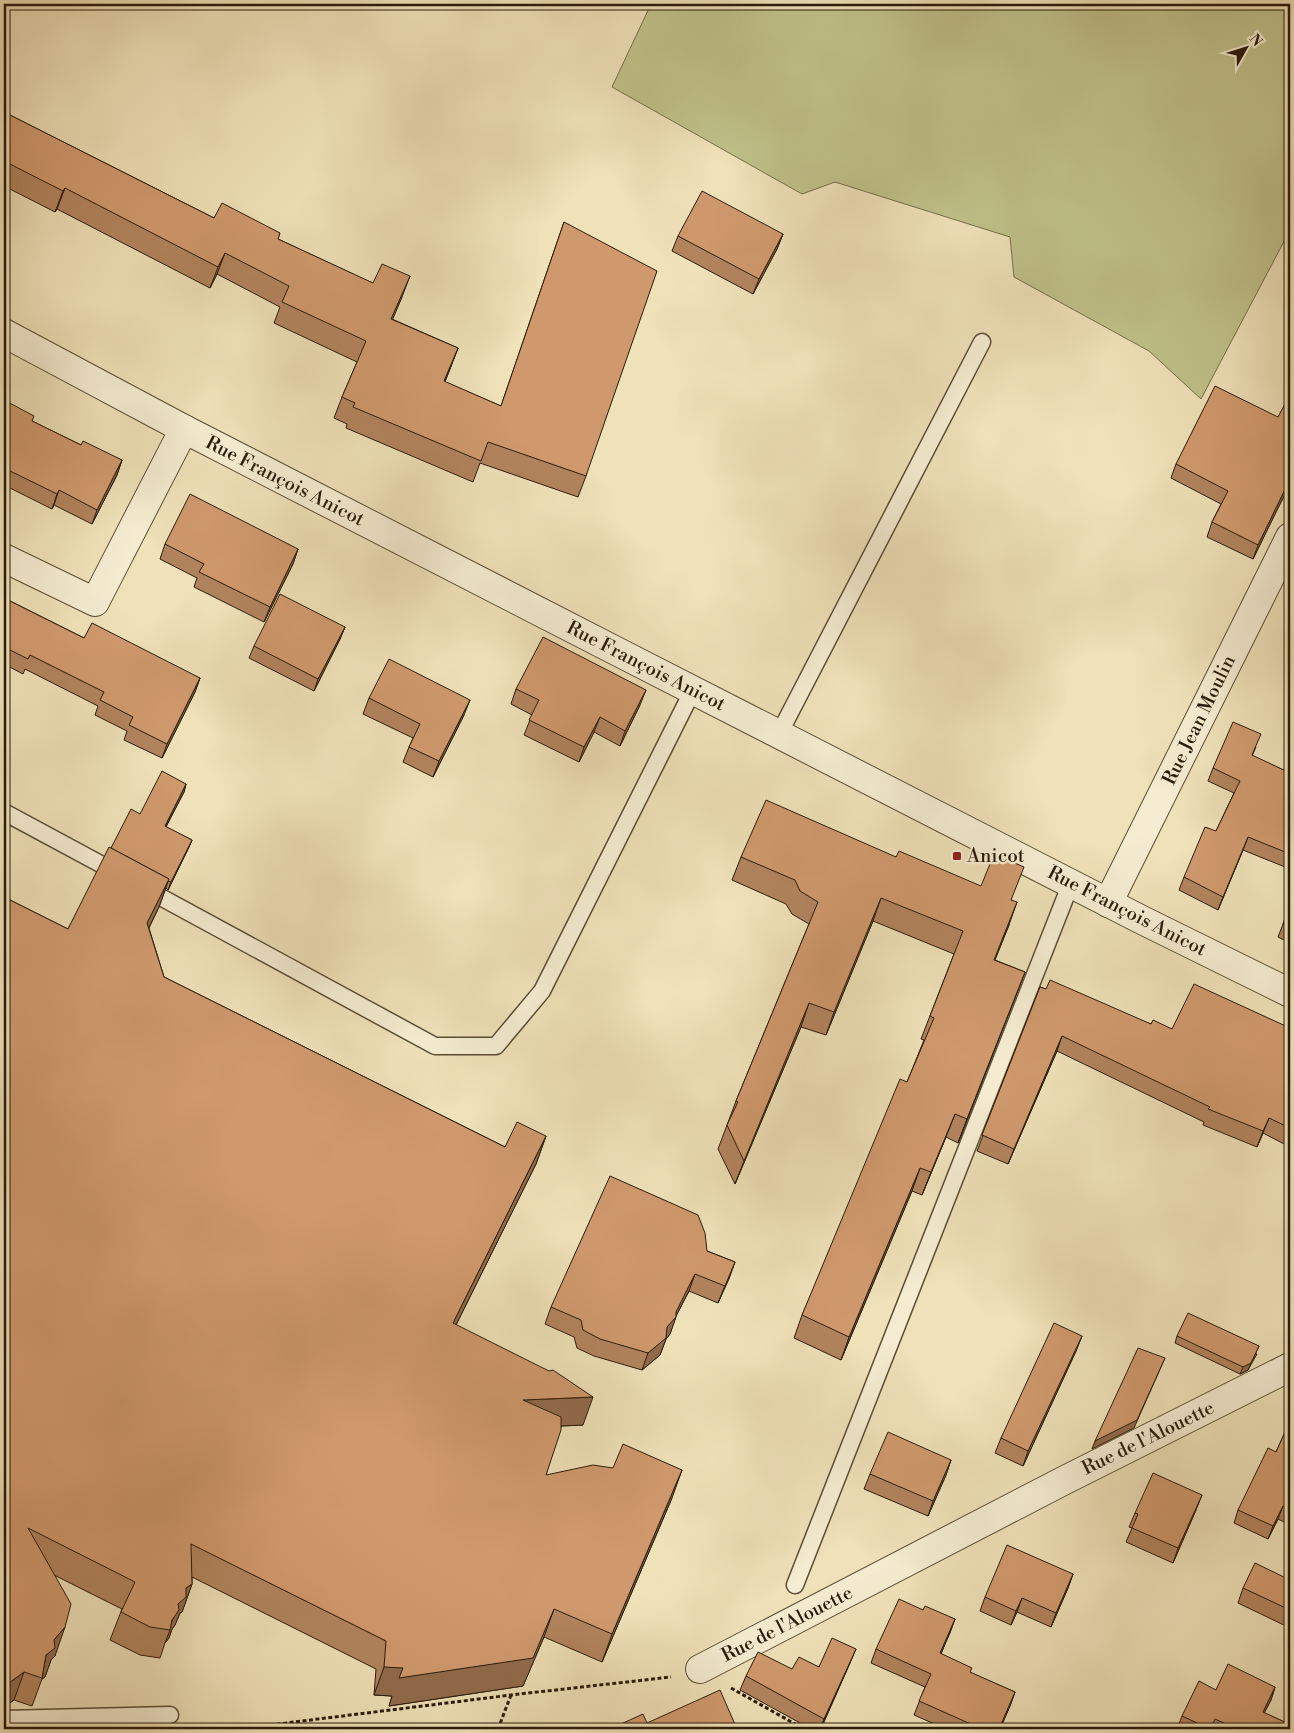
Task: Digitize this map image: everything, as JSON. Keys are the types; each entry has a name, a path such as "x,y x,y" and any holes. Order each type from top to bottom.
{"street":[{"name":"Rue François Anicot","path":"4,334 184,429 1108,903 1290,993"},
{"path":"4,558 96,602 184,429"},
{"name":"Rue Jean Moulin","path":"1108,903 1290,537"},
{"name":"Rue de l'Alouette","path":"700,1669 1065,1480 1290,1367"}],"lane":[{"path":"779,734 982,342"},
{"path":"4,812 435,1046 496,1046 542,991 693,690"},
{"path":"795,1585 1071,883"},
{"path":"4,1719 170,1715"}],"path":[{"name":"Rue de l'Alouette","path":"238,1729 682,1676 700,1669"},
{"path":"700,1669 804,1729"},
{"path":"498,1729 511,1695"}],"green space":[{"path":"651,4 1290,4 1290,230 1201,399 1149,351 1014,277 1010,237 835,182 802,194 612,87"}],"building":[{"path":"4,112 214,218 222,203 280,233 278,239 373,283 382,264 410,276 391,319 458,348 444,381 501,406 564,222 657,271 586,476 488,442 481,461 353,407 355,403 342,397 366,341 282,302 289,286 225,253 218,267 65,188 63,191 4,161"},
{"path":"702,191 783,234 759,279 678,236"},
{"path":"1215,386 1278,417 1287,400 1290,401 1290,479 1258,545 1212,522 1228,491 1176,464"},
{"path":"4,400 34,416 32,421 81,445 83,441 122,460 97,510 59,490 57,494 4,468"},
{"path":"190,494 298,549 270,607 199,572 204,564 165,544"},
{"path":"280,594 345,627 318,679 254,646"},
{"path":"4,598 84,638 92,623 200,678 167,744 129,725 133,717 100,700 104,692 30,655 28,659 4,647"},
{"path":"543,637 646,690 625,731 600,717 584,747 529,720 539,700 516,689"},
{"path":"389,659 470,700 439,761 409,747 420,724 369,698"},
{"path":"1233,722 1261,734 1252,755 1290,773 1290,854 1248,837 1223,897 1184,877 1205,827 1216,831 1240,781 1213,768"},
{"path":"162,771 186,784 165,826 192,840 171,882 168,881 169,879 111,848 131,809 140,814"},
{"path":"766,800 896,857 899,851 981,886 994,854 1024,867 1011,900 1017,902 994,960 1025,972 967,1119 955,1114 931,1172 920,1168 849,1337 802,1315 900,1079 907,1082 934,1018 930,1016 963,931 881,898 834,1012 809,1003 744,1161 727,1125 818,902 800,891 795,880 741,857"},
{"path":"109,847 169,879 147,923 164,977 505,1147 517,1122 546,1136 453,1323 549,1371 553,1370 593,1397 523,1400 561,1417 561,1430 546,1475 593,1465 613,1468 623,1444 682,1470 612,1634 554,1609 533,1658 399,1678 403,1668 384,1667 386,1641 191,1544 192,1584 186,1588 186,1597 178,1604 179,1610 172,1620 170,1630 150,1627 121,1612 135,1582 28,1528 71,1604 65,1627 54,1640 55,1648 46,1655 42,1678 24,1672 4,1687 4,897 68,929"},
{"path":"1290,906 1290,928 1283,924"},
{"path":"1050,980 1151,1024 1153,1020 1172,1029 1194,984 1290,1028 1290,1128 1269,1118 1263,1131 1208,1109 1210,1107 1062,1036 1014,1149 982,1135 1040,987 1046,989"},
{"path":"610,1176 698,1215 705,1233 707,1251 735,1262 725,1286 695,1274 676,1312 676,1317 667,1327 666,1338 648,1353 600,1339 583,1330 581,1320 551,1307"},
{"path":"1188,1313 1259,1346 1251,1363 1243,1367 1177,1336"},
{"path":"1054,1323 1082,1336 1028,1451 1001,1438"},
{"path":"1138,1348 1165,1358 1137,1420 1095,1441"},
{"path":"1290,1421 1290,1510 1283,1506 1273,1526 1238,1510 1268,1448 1276,1452"},
{"path":"888,1432 951,1460 933,1501 870,1474"},
{"path":"1153,1473 1202,1495 1178,1548 1132,1528 1138,1514 1135,1513"},
{"path":"1007,1545 1073,1574 1056,1613 1022,1598 1016,1611 985,1597"},
{"path":"1255,1563 1290,1580 1290,1610 1243,1588"},
{"path":"899,1599 923,1610 925,1606 955,1619 940,1653 972,1668 970,1672 1015,1692 999,1729 982,1729 919,1701 931,1674 876,1649"},
{"path":"832,1638 856,1649 824,1719 746,1676 758,1652 792,1669 799,1657 819,1667"},
{"path":"1228,1664 1275,1687 1263,1712 1289,1724 1286,1729 1237,1729 1215,1719 1210,1729 1182,1716 1199,1681 1216,1690"},
{"path":"720,1690 737,1729 610,1729 643,1714 647,1723"}],"place":[{"name":"Anicot","path":"957,856"}]}
